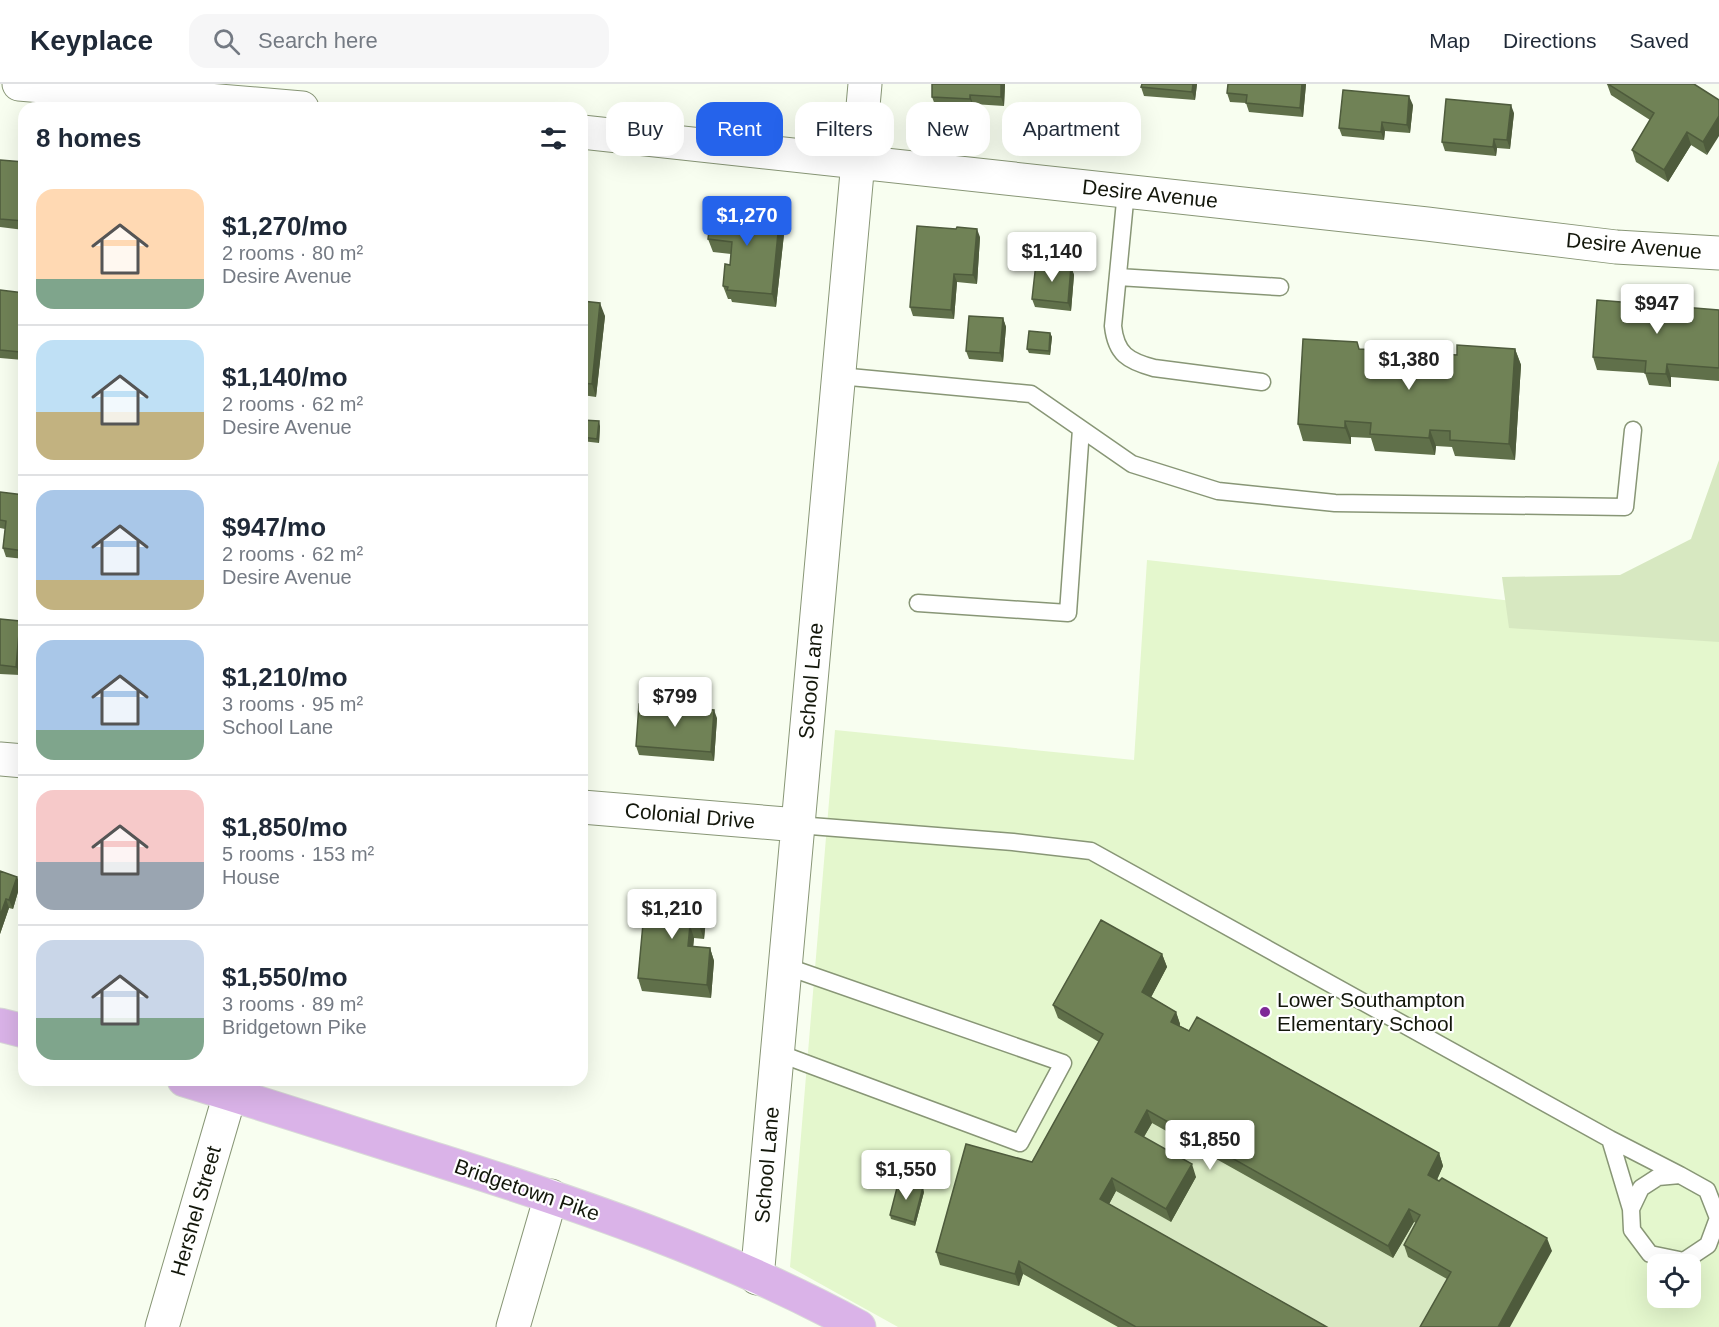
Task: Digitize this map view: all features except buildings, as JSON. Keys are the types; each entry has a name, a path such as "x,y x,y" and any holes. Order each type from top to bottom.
{"main road":[{"path":"0,1025 18,1030"},
{"name":"Bridgetown Pike","path":"204,1086 551,1196 679,1243 821,1306 860,1327"}],"street":[{"path":"19,84 231,102"},
{"name":"School Lane","path":"757,1278 865,84"},
{"name":"Desire Avenue","path":"588,133 1427,224 1616,247 1719,253"},
{"path":"0,759 18,760"},
{"name":"Colonial Drive","path":"588,808 798,825"},
{"name":"Hershel Street","path":"162,1327 230,1094"},
{"path":"513,1327 551,1196"}],"lane":[{"path":"1126,191 1113,326 1115,341 1122,352 1136,363 1154,368 1262,382"},
{"path":"1118,277 1280,287"},
{"path":"839,376 1031,394 1132,464 1218,490 1335,503 1625,507 1633,430"},
{"path":"918,603 1068,613 1081,429"},
{"path":"798,825 1013,842 1091,851 1610,1139 1713,1193 1718,1218 1714,1244 1684,1261 1650,1254 1632,1230 1631,1209 1610,1139"},
{"path":"778,1053 1020,1143 1063,1063 785,966"},
{"path":"1631,1209 1641,1188 1658,1177 1680,1175"}],"shaded area":[{"path":"1719,460 1719,642 1509,628 1502,577 1620,575 1691,539"},
{"name":"Lower Southampton Elementary School","path":"1147,560 1719,624 1719,1327 898,1327 790,1267 835,730 1134,760"},
{"path":"1152,1123 1393,1258 1414,1222 1425,1228 1456,1284 1432,1327 1309,1327 1105,1212 1116,1191 1171,1222 1196,1177 1139,1145"}],"place":[{"name":"Lower Southampton Elementary School","path":"1265,1012"}]}
